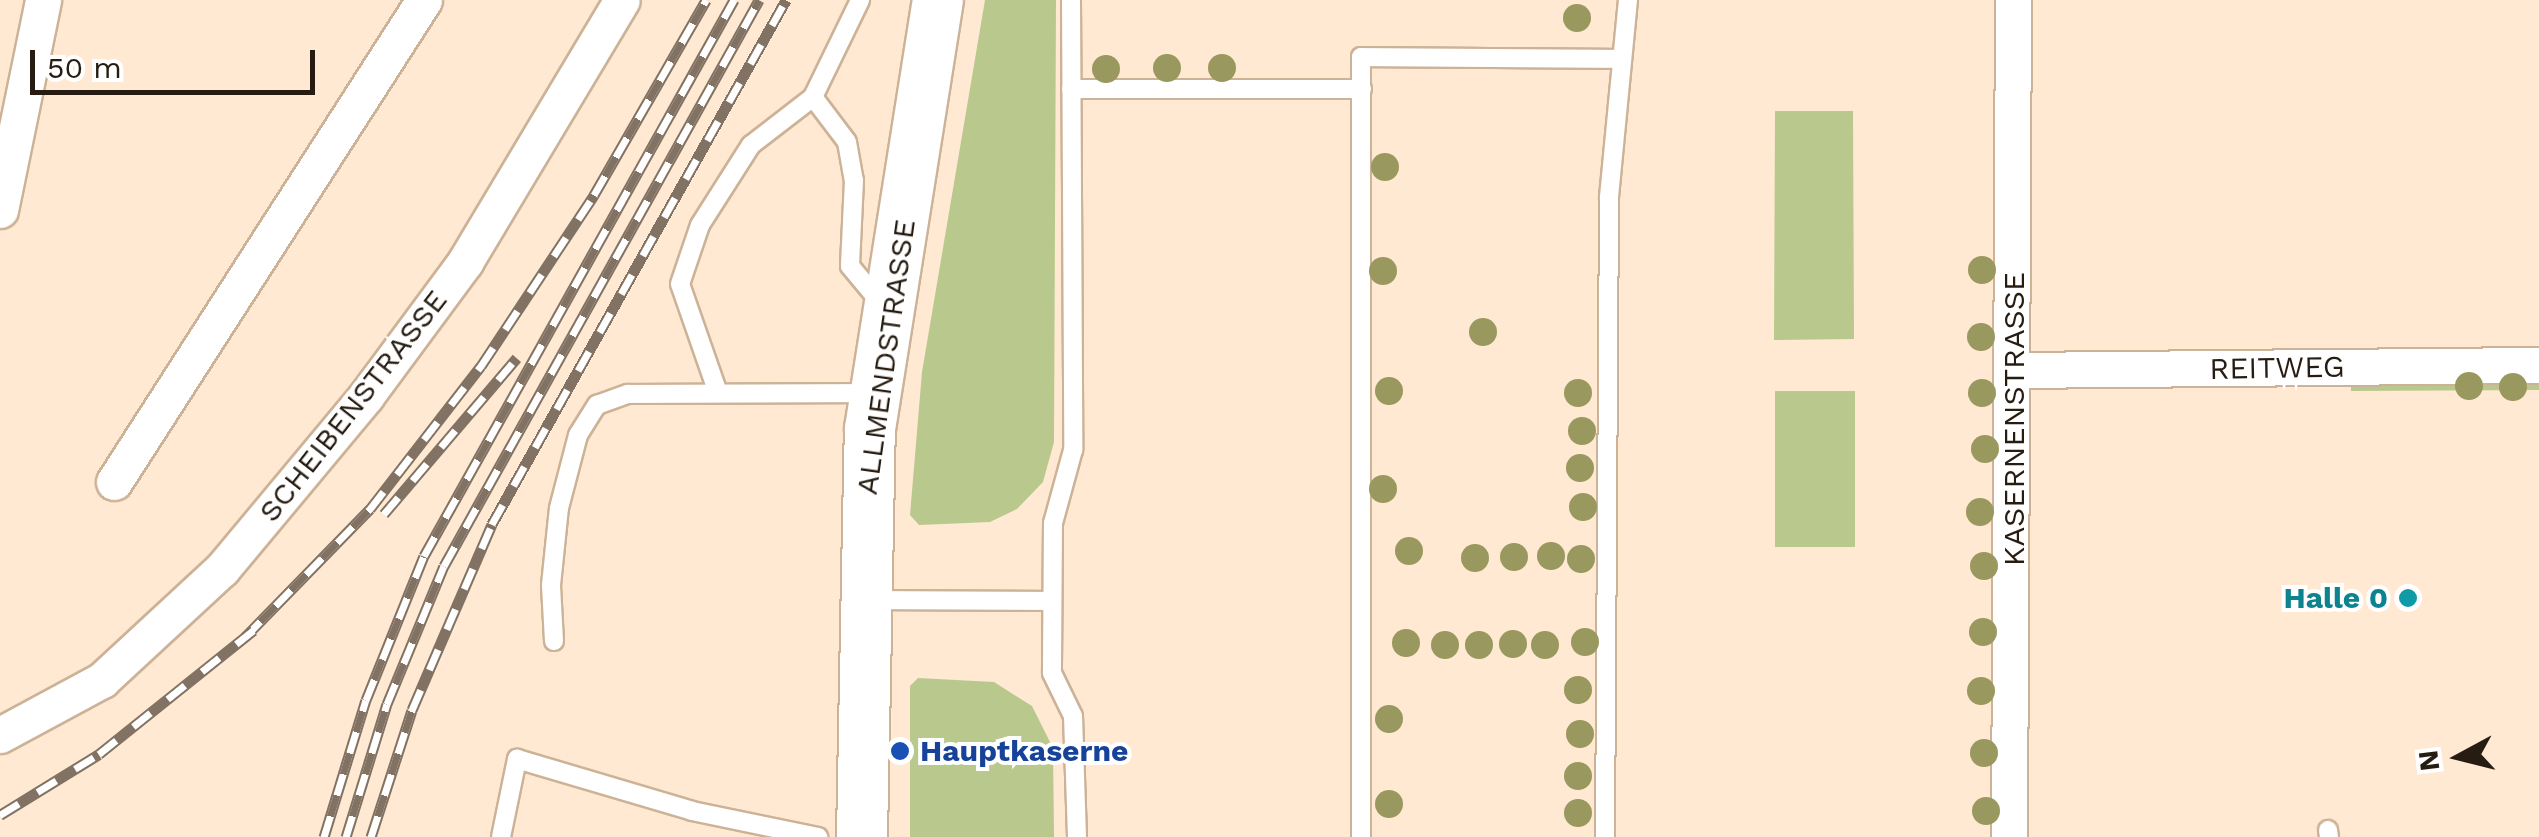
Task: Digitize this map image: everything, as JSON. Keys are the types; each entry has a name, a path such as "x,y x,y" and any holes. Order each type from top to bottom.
{"main road":[{"name":"ALLMENDSTRASSE","path":"862,837 862,599 875,393 938,0"}],"street":[{"path":"0,210 44,0"},
{"path":"114,482 424,0"},
{"name":"SCHEIBENSTRASSE","path":"0,735 102,680 222,569 366,396 465,262 622,0"},
{"name":"KASERNENSTRASSE","path":"2009,837 2016,370 2014,0"},
{"name":"REITWEG","path":"2016,370 2539,366"}],"lane":[{"path":"718,393 680,284 700,225 751,145 814,97 860,0"},
{"path":"1071,0 1072,450 1053,523 1052,673 1073,716 1078,752 1077,837"},
{"path":"1605,837 1606,325 1628,0"},
{"path":"1361,837 1362,57 1621,59"},
{"path":"1071,89 1362,89"},
{"path":"814,97 847,142 854,180 850,266 888,312"},
{"path":"554,641 557,521 586,419 596,405 628,394 875,393"},
{"path":"862,599 1052,601"},
{"path":"501,837 518,759 692,811 818,837"}],"green space":[{"path":"985,0 1056,0 1054,442 1043,482 1017,509 990,522 919,525 910,515 922,372"},
{"path":"1775,111 1853,111 1854,339 1774,340"},
{"path":"2539,381 2539,390 2351,391 2351,383"},
{"path":"1775,391 1855,391 1855,547 1775,547"},
{"path":"918,678 994,682 1032,706 1053,748 1054,837 910,837 910,686"}],"railway":[{"path":"245,637 370,509 481,366 594,195 706,0"},
{"path":"324,837 366,700 424,556 734,0"},
{"path":"346,837 387,704 444,566 759,0"},
{"path":"371,837 412,710 492,524 786,0"},
{"path":"384,514 517,358"},
{"path":"0,815 99,754 254,630"}],"place":[{"name":"Halle 0","path":"2408,598"},
{"name":"Hauptkaserne","path":"900,751"}]}
